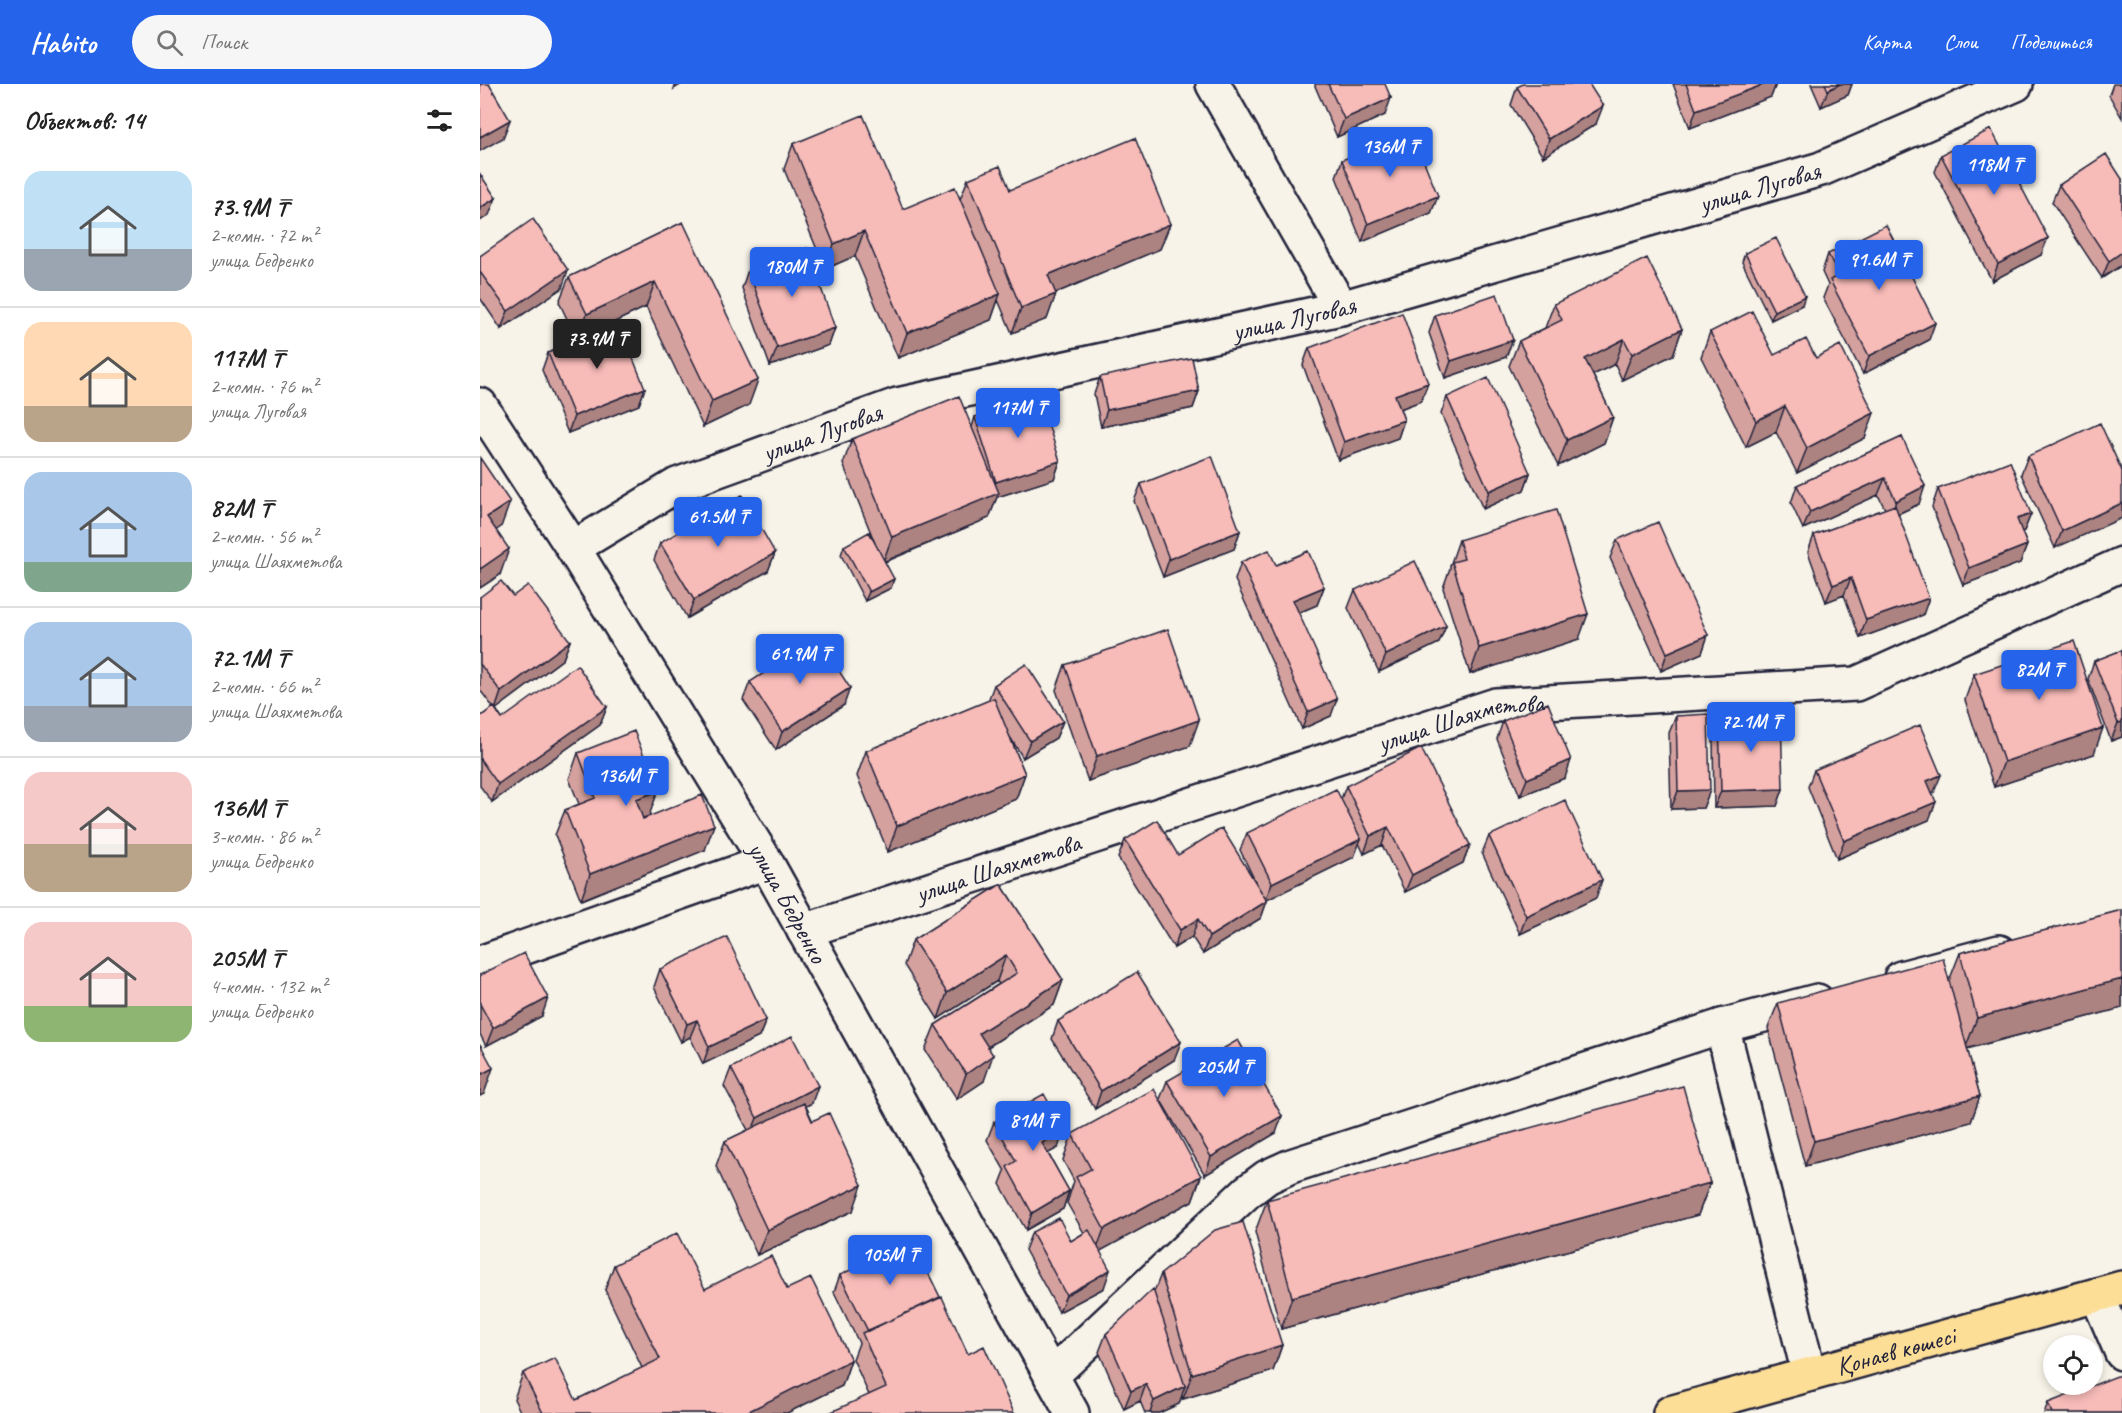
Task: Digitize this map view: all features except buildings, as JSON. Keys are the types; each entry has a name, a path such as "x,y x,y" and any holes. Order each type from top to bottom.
{"main road":[{"name":"Қонаев көшесі","path":"1670,1413 2109,1291"}],"street":[{"path":"1213,84 1341,308"},
{"name":"улица Луговая","path":"573,548 676,485 897,405 1341,308 1821,169 2016,84"},
{"name":"улица Бедренко","path":"480,405 573,548 766,862 1072,1413"},
{"name":"улица Шаяхметова","path":"804,931 1496,705 1856,684 2122,564"},
{"path":"480,963 766,862"},
{"path":"1051,1376 1247,1192 1267,1177 1291,1166 1722,1026 2031,943"},
{"path":"1722,1026 1809,1374"},
{"path":"2109,1291 2122,1353"}]}
